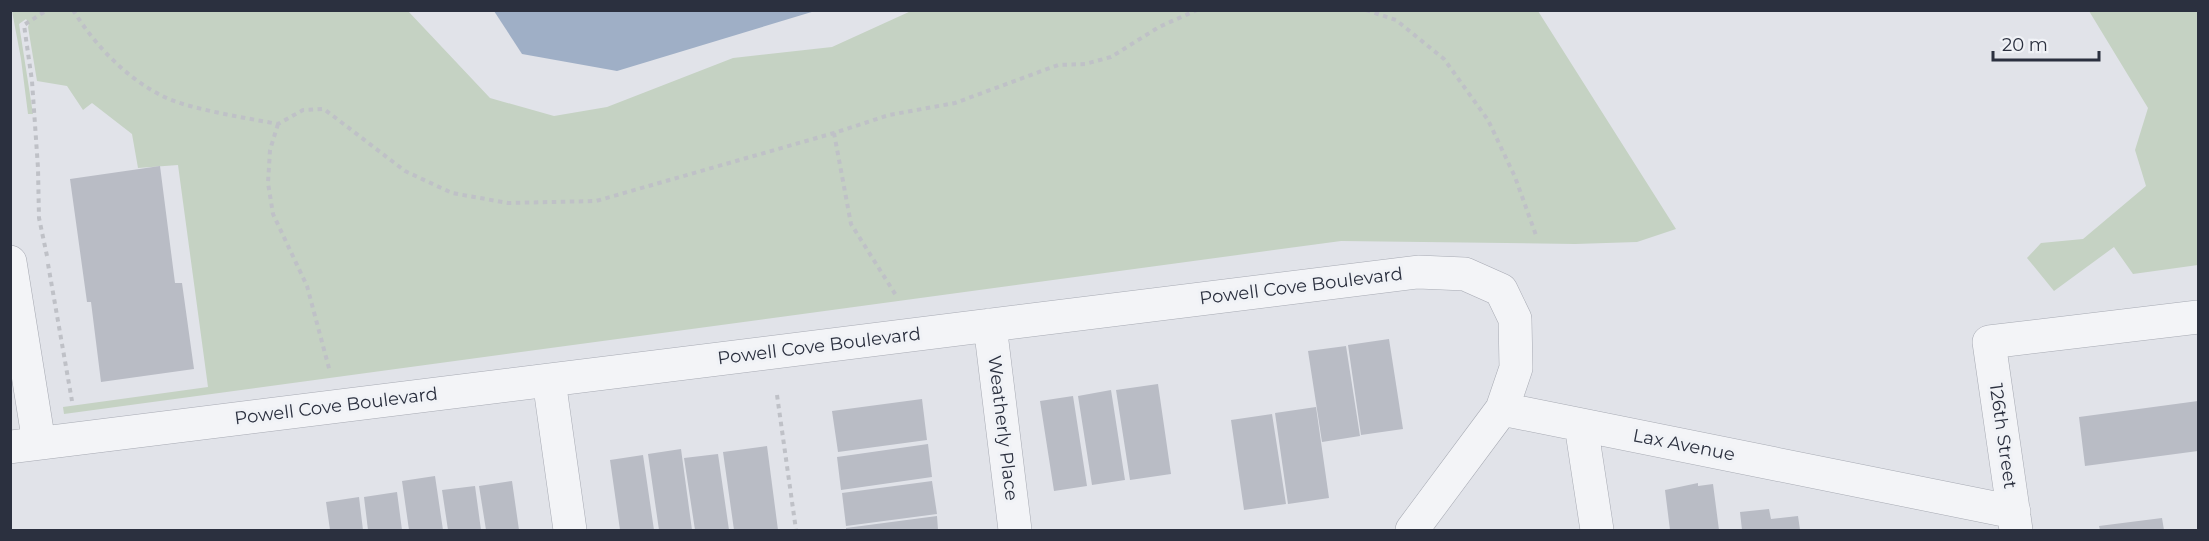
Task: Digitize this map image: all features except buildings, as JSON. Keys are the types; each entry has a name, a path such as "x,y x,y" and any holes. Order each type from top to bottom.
{"street":[{"path":"10,262 25,445"},
{"name":"Powell Cove Boulevard","path":"25,445 1418,272 1465,274 1501,290 1515,319 1516,368 1502,409"},
{"name":"126th Street","path":"2015,522 1989,342 2199,317"},
{"name":"Weatherly Place","path":"990,325 1015,531"},
{"path":"549,380 570,531"},
{"path":"1412,531 1502,409"},
{"name":"Lax Avenue","path":"1502,409 2015,522"},
{"path":"1581,425 1597,531"}],"path":[{"path":"47,10 24,25 32,81 39,218 72,401"},
{"path":"73,10 86,32 135,81 181,104 278,124 303,110 324,109 405,171 452,194 508,203 596,201 889,115 956,103 1058,65 1085,64 1111,57 1159,27 1197,10"},
{"path":"1366,10 1396,21 1444,59 1488,120 1515,177 1538,238"},
{"path":"278,124 270,150 268,183 273,214 307,286 339,406"},
{"path":"834,133 851,224 897,297"},
{"path":"777,395 796,531"}],"green space":[{"path":"12,11 408,11 490,98 554,116 607,107 733,58 832,47 911,11 1538,11 1676,229 1637,242 1575,244 1341,241 64,414 63,407 208,387 178,165 138,168 132,134 92,103 83,110 67,86 37,81 29,24 26,19 19,24 33,114 28,114"},
{"path":"2089,11 2198,11 2198,265 2133,274 2114,247 2054,291 2027,258 2041,243 2083,239 2146,186 2135,150 2148,108"}],"water":[{"path":"494,11 815,11 617,71 522,54"}]}
